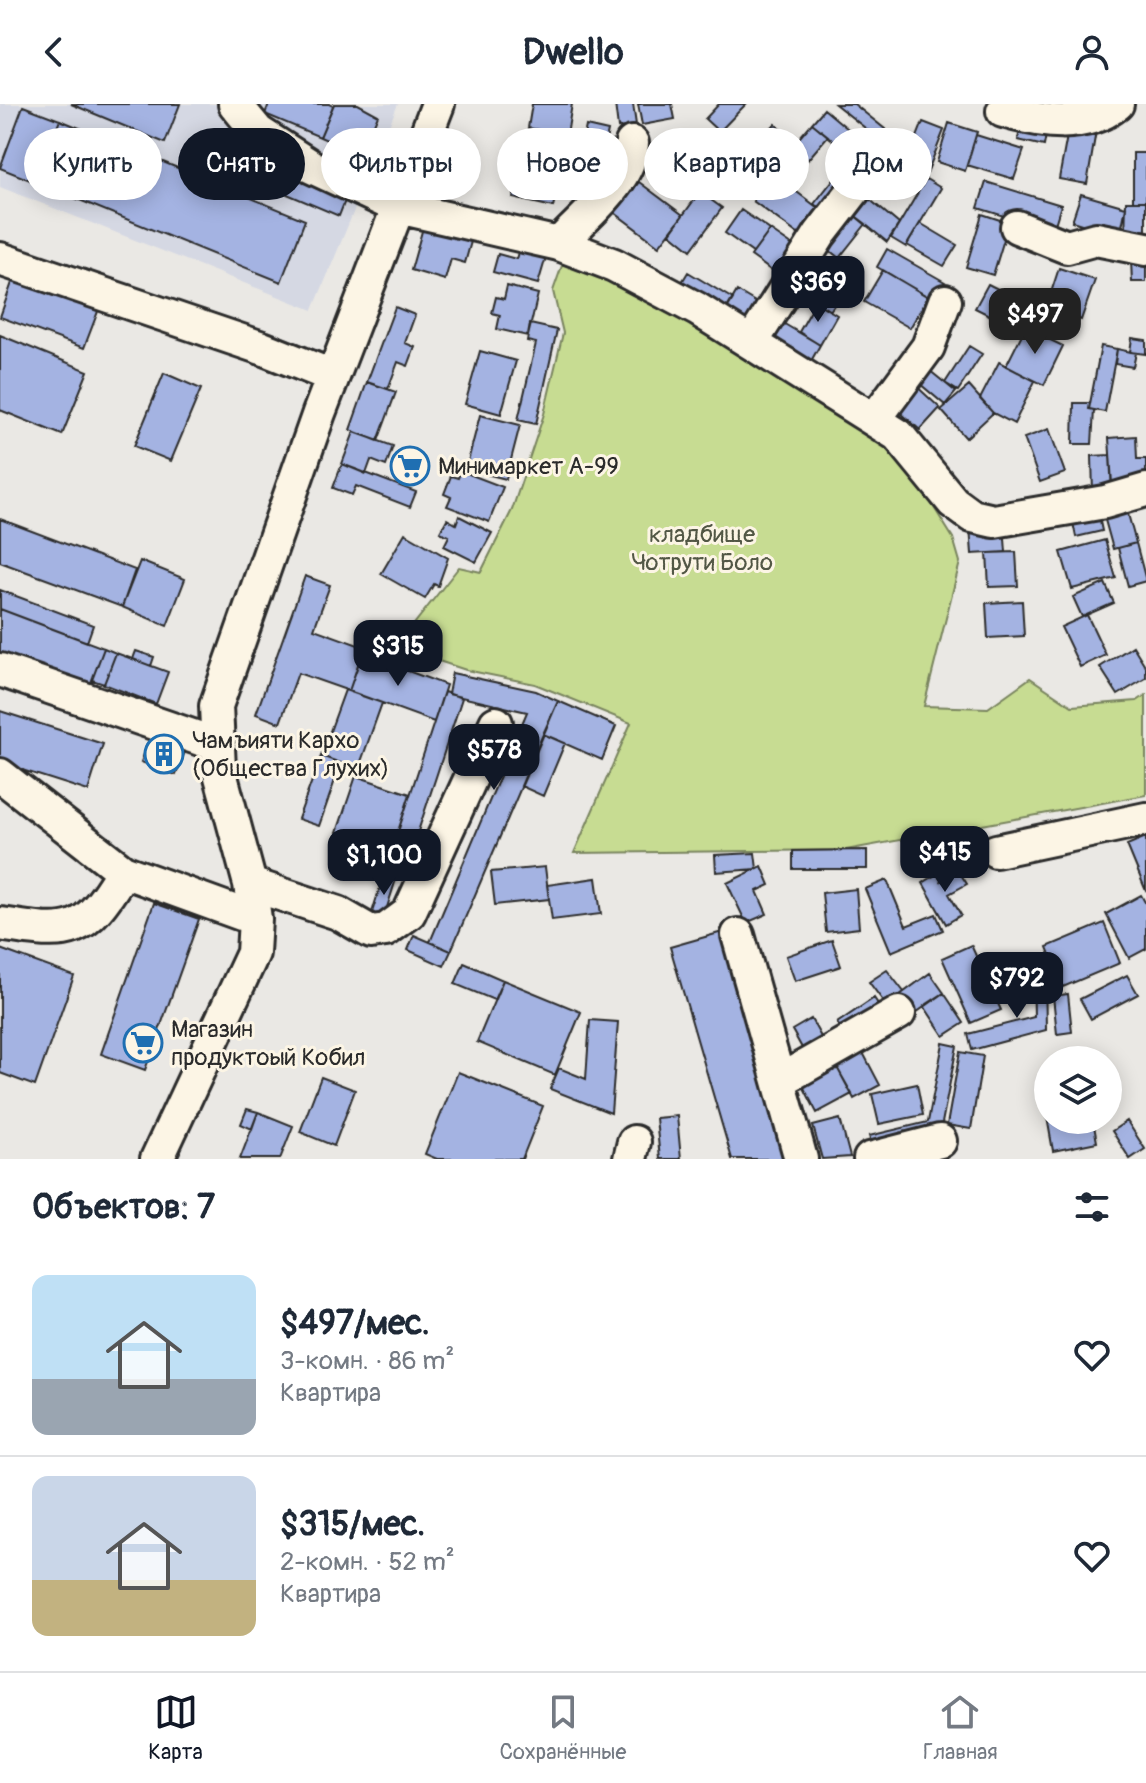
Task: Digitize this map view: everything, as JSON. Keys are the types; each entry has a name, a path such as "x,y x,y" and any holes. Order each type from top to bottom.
{"street":[{"path":"235,104 258,132 312,167 398,207 559,244 614,265 752,342 898,435 953,502 972,516 994,521 1105,502 1146,490"},
{"path":"157,1159 253,953 255,919 250,884 219,769 216,706 332,376 438,104"},
{"path":"1003,111 1032,119 1072,122 1100,118 1117,104"},
{"path":"559,244 622,175 632,161 632,143"},
{"path":"752,342 820,234 846,200"},
{"path":"1017,227 1067,247 1096,239 1146,249"},
{"path":"0,259 262,348 332,376"},
{"path":"874,420 928,347 945,301"},
{"path":"0,670 218,745"},
{"path":"250,884 338,913 371,932 386,930 409,913 496,723"},
{"path":"0,775 123,871 255,919"},
{"path":"996,851 1146,819"},
{"path":"0,924 55,933 82,923 103,905 123,871"},
{"path":"738,935 801,1159"},
{"path":"781,1080 899,1013"},
{"path":"870,1159 940,1141"}],"shaded area":[{"path":"0,104 398,104 388,128 321,128 321,200 358,200 313,310 33,200 162,200 162,128 24,128 24,196 0,187"}],"green space":[{"name":"кладбище Чотрути Боло","path":"565,257 629,285 876,435 913,474 953,538 960,562 924,706 988,708 1030,678 1072,706 1137,701 1146,695 1146,795 846,850 574,853 631,723 535,684 466,670 396,647 459,567 481,572 512,510 544,414 563,333 553,291"}],"building":[{"path":"71,104 180,104 165,143 162,142 162,128 129,128"},
{"path":"269,104 333,106 324,128 321,128 320,137 305,128 265,114"},
{"path":"334,104 358,104 378,115 372,128 324,128"},
{"path":"532,104 572,104 568,128 528,128"},
{"path":"615,104 633,104 636,125 618,128"},
{"path":"638,104 672,104 675,119 642,125"},
{"path":"719,104 746,104 723,128 715,128 705,119"},
{"path":"835,104 854,104 884,128 865,128"},
{"path":"23,106 60,120 57,128 24,128 24,178 0,168"},
{"path":"824,109 847,128 825,128 825,134 812,123"},
{"path":"60,120 80,128 57,128"},
{"path":"923,122 944,130 932,160 932,128 921,128"},
{"path":"812,123 825,134 825,140 809,158 809,128"},
{"path":"949,123 977,132 965,171 937,162"},
{"path":"1021,123 1047,129 1044,146 1018,140"},
{"path":"1069,125 1096,131 1087,184 1059,179"},
{"path":"976,135 1024,150 1014,179 967,165"},
{"path":"1133,153 1146,153 1146,201 1133,201"},
{"path":"162,162 178,168 178,200 256,200 305,220 281,282 79,200 162,200"},
{"path":"305,180 321,187 321,200 345,200 339,216 301,200 305,200"},
{"path":"639,182 644,186 644,200 663,200 683,215 659,246 615,213"},
{"path":"986,182 1061,205 1053,231 978,208"},
{"path":"932,183 941,188 906,247 891,238 914,200 932,200"},
{"path":"825,190 825,200 842,200 829,216 814,204"},
{"path":"1081,194 1126,207 1120,236 1072,221"},
{"path":"522,200 555,200 553,207"},
{"path":"694,200 711,200 722,208 691,250 670,233"},
{"path":"807,200 826,214 806,240 753,201"},
{"path":"856,200 870,200 899,224 887,242 848,210"},
{"path":"1126,201 1146,201 1146,241 1125,241"},
{"path":"845,208 866,224 839,258 818,241"},
{"path":"741,210 770,230 753,253 725,233"},
{"path":"982,214 1009,223 993,275 966,267"},
{"path":"920,223 957,245 944,266 907,245"},
{"path":"424,224 472,238 465,263 451,259 445,280 411,270"},
{"path":"770,230 802,252 783,279 751,256"},
{"path":"519,249 546,257 538,284 493,272 498,254 516,259"},
{"path":"887,249 945,282 934,300 877,267"},
{"path":"816,252 853,277 830,311 793,287"},
{"path":"1146,259 1146,282 1132,282 1131,260"},
{"path":"1059,268 1095,280 1081,320 1046,308"},
{"path":"883,270 928,297 910,328 864,302"},
{"path":"688,272 733,299 724,314 679,287"},
{"path":"15,274 100,306 84,348 0,317"},
{"path":"988,284 1014,297 1001,321 975,308"},
{"path":"507,286 538,294 528,336 497,329 500,315 492,313 496,297 504,299"},
{"path":"737,291 767,309 751,334 722,317"},
{"path":"816,302 837,315 820,345 799,332"},
{"path":"395,307 415,315 405,343 415,347 408,366 398,362 388,389 367,382"},
{"path":"776,319 820,345 811,361 767,335"},
{"path":"530,324 557,330 536,424 518,420 536,343 527,341"},
{"path":"1025,328 1063,346 1044,385 1006,366"},
{"path":"0,335 88,371 62,435 0,410"},
{"path":"1132,338 1146,340 1146,354 1130,352"},
{"path":"969,346 982,354 958,391 945,383"},
{"path":"1101,346 1117,349 1105,412 1089,409"},
{"path":"1117,349 1136,353 1133,367 1115,364"},
{"path":"480,351 516,361 501,414 465,404"},
{"path":"999,362 1035,381 1014,424 993,413 980,399"},
{"path":"929,370 956,392 945,405 919,383"},
{"path":"164,373 201,389 171,461 134,446"},
{"path":"367,382 396,392 378,441 350,430"},
{"path":"912,382 940,408 920,430 892,405"},
{"path":"969,386 993,413 966,438 941,410"},
{"path":"1074,403 1090,403 1089,409 1094,410 1092,444 1073,444"},
{"path":"480,415 520,425 506,479 466,469"},
{"path":"1049,429 1065,473 1040,482 1024,438"},
{"path":"354,432 393,446 386,466 371,460 366,474 342,464"},
{"path":"1136,436 1137,459 1146,459 1146,483 1112,484 1109,438"},
{"path":"1110,455 1112,493 1093,494 1092,456"},
{"path":"342,464 416,492 410,507 356,486 352,495 333,488"},
{"path":"461,471 503,487 489,522 447,506 451,497 444,494 451,476 458,478"},
{"path":"1125,503 1136,543 1113,549 1102,509"},
{"path":"1098,512 1102,531 1076,537 1072,518"},
{"path":"459,516 492,533 476,562 444,546 449,536 440,532 447,519 456,524"},
{"path":"0,519 135,570 122,607 0,562"},
{"path":"1004,525 1006,552 972,554 970,527"},
{"path":"405,533 448,558 438,586 434,584 425,599 381,574"},
{"path":"1105,540 1116,578 1072,589 1061,552"},
{"path":"1136,543 1146,581 1128,586 1118,548"},
{"path":"1016,552 1018,586 989,587 987,553"},
{"path":"140,561 185,579 167,626 122,607"},
{"path":"305,576 330,585 314,629 364,647 349,691 298,673 280,723 256,714"},
{"path":"1105,583 1114,603 1082,617 1073,597"},
{"path":"0,590 93,625 87,642 0,609"},
{"path":"1022,601 1024,636 988,638 986,603"},
{"path":"0,609 104,648 89,688 0,655"},
{"path":"1087,615 1106,655 1080,667 1061,627"},
{"path":"1133,646 1146,667 1146,678 1118,695 1100,667"},
{"path":"104,648 116,653 104,684 92,680"},
{"path":"136,651 154,657 151,666 133,659"},
{"path":"116,653 168,672 156,704 104,684"},
{"path":"362,654 446,685 434,722 349,691"},
{"path":"452,673 536,691 558,701 451,951 430,942 527,712 448,694"},
{"path":"345,690 382,703 358,770 321,756"},
{"path":"444,692 462,698 404,874 386,868"},
{"path":"558,701 616,726 602,760 543,734"},
{"path":"0,711 103,744 88,791 0,763"},
{"name":"Чамъияти Кархо (Общества Глухих)","path":"152,733 187,746 176,775 141,762"},
{"path":"543,734 565,743 543,796 521,786"},
{"path":"321,756 341,763 319,826 298,819"},
{"path":"356,776 410,794 392,850 337,832"},
{"path":"1146,837 1146,891 1127,845"},
{"path":"867,850 867,869 793,869 793,851"},
{"path":"755,853 757,869 716,872 715,855"},
{"path":"762,866 770,885 757,891 767,914 746,923 727,883"},
{"path":"545,867 549,899 495,905 491,872"},
{"path":"386,868 398,873 381,926 369,922"},
{"path":"958,870 967,884 949,894 961,915 946,924 923,883 937,874 941,881"},
{"path":"596,878 601,914 552,920 547,885"},
{"path":"887,880 906,926 936,914 943,930 891,952 865,889"},
{"path":"856,889 859,928 826,932 822,893"},
{"path":"1141,895 1146,904 1146,949 1129,958 1106,914"},
{"path":"154,903 199,919 145,1070 101,1054"},
{"path":"1104,923 1120,963 1063,987 1047,947"},
{"path":"726,931 793,1159 732,1159 670,947"},
{"path":"414,935 451,951 444,966 408,950"},
{"path":"832,940 841,966 795,981 786,956"},
{"path":"971,945 1001,1010 971,1023 942,958"},
{"path":"0,949 74,976 35,1086 0,1073"},
{"path":"464,963 503,980 494,1000 455,984"},
{"path":"1045,969 1046,1030 972,1050 968,1034 1034,1017 1033,970"},
{"path":"887,970 904,992 886,1005 869,982"},
{"path":"930,973 944,993 910,1017 896,998"},
{"path":"1127,975 1138,994 1091,1019 1080,999"},
{"path":"503,980 581,1012 555,1075 477,1042"},
{"path":"944,993 964,1023 944,1036 924,1006"},
{"path":"1068,994 1072,1032 1057,1034 1053,996"},
{"path":"874,998 882,1010 846,1035 837,1023"},
{"path":"811,1019 826,1046 807,1057 792,1030"},
{"path":"590,1020 618,1022 611,1113 550,1089 559,1068 586,1079"},
{"path":"943,1043 957,1046 942,1123 932,1136 873,1150 869,1136 928,1122"},
{"path":"859,1045 880,1085 854,1099 833,1060"},
{"path":"960,1052 983,1056 971,1129 947,1125"},
{"path":"835,1064 852,1094 817,1113 801,1082"},
{"path":"458,1072 543,1106 522,1159 437,1159 425,1154"},
{"path":"321,1077 355,1090 334,1146 300,1132"},
{"path":"917,1084 923,1115 879,1124 872,1094"},
{"path":"247,1109 258,1112 252,1129 241,1124"},
{"path":"258,1112 293,1126 280,1159 240,1159"},
{"path":"677,1116 681,1159 660,1159 656,1118"},
{"path":"840,1119 850,1157 822,1159 813,1126"},
{"path":"1127,1121 1145,1149 1130,1159 1114,1134 1122,1134 1122,1124"},
{"path":"1050,1134 1096,1134 1097,1142 1053,1151"}],"place":[{"name":"Минимаркет А-99","path":"410,466"},
{"name":"Чамъияти Кархо (Общества Глухих)","path":"164,754"},
{"name":"Магазин продуктоый Кобил","path":"143,1043"}]}
